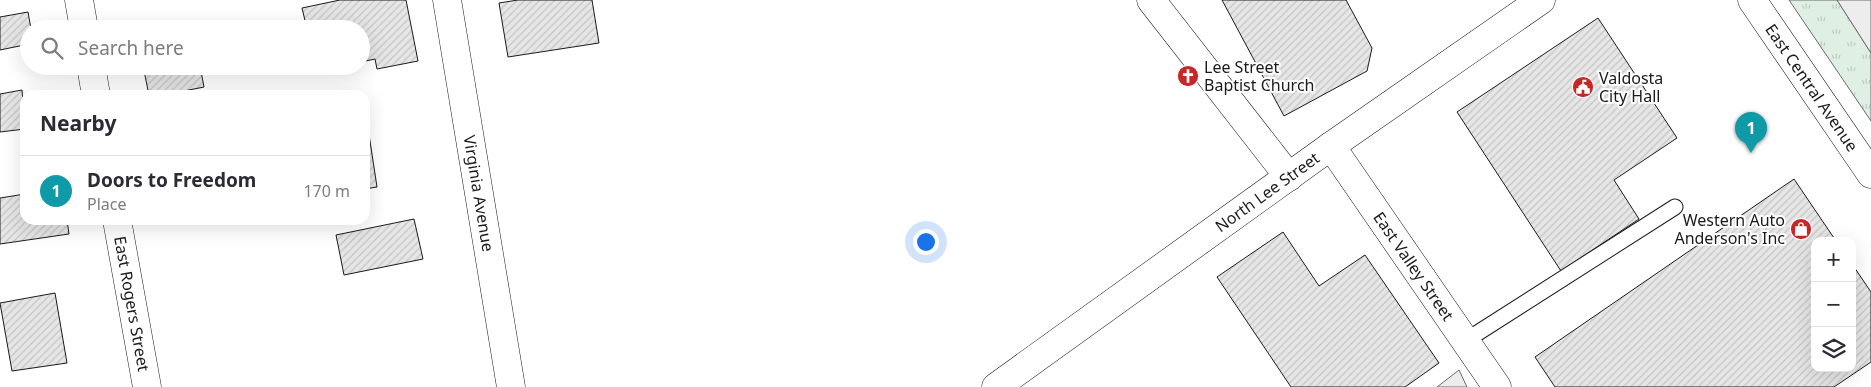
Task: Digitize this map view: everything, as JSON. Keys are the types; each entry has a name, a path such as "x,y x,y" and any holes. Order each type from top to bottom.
{"main road":[{"path":"79,0 82,20"},
{"name":"Virginia Avenue","path":"448,0 511,387"},
{"path":"1151,0 1289,177"},
{"name":"North Lee Street","path":"996,387 1331,146 1542,0"},
{"name":"East Central Avenue","path":"1752,0 1871,174"},
{"path":"93,75 95,90"},
{"name":"East Valley Street","path":"1331,146 1497,387"},
{"name":"East Rogers Street","path":"119,225 146,387"}],"lane":[{"path":"1465,341 1675,207"}],"green space":[{"path":"1789,0 1837,0 1871,53 1871,121"}],"shaded area":[{"path":"1837,0 1871,0 1871,53"},
{"path":"1459,370 1467,387 1437,387"}],"building":[{"path":"340,0 406,0 418,61 377,69 375,59 370,60 370,20 305,20 302,8"},
{"path":"518,0 592,0 599,43 508,57 499,3"},
{"path":"1222,0 1346,0 1372,48 1367,71 1284,116"},
{"path":"28,12 29,20 20,20 20,46 0,50 0,17"},
{"path":"1598,18 1677,138 1614,180 1639,219 1561,271 1457,112"},
{"path":"145,75 202,75 204,87 189,90 148,90"},
{"path":"20,90 20,130 0,132 0,94"},
{"path":"370,141 377,187 370,188"},
{"path":"1794,179 1833,237 1811,237 1811,372 1856,372 1856,270 1871,292 1871,362 1834,387 1555,387 1535,357"},
{"path":"20,195 20,225 68,225 69,234 0,244 0,198"},
{"path":"414,219 423,259 344,275 336,235"},
{"path":"1283,232 1319,286 1365,255 1439,363 1405,387 1291,387 1217,277"},
{"path":"55,293 67,363 12,371 0,303"}],"place":[{"name":"Lee Street Baptist Church","path":"1188,76"},
{"name":"Valdosta City Hall","path":"1583,87"},
{"name":"Doors to Freedom","path":"1751,153"},
{"name":"Western Auto Anderson's Inc","path":"1801,229"}]}
